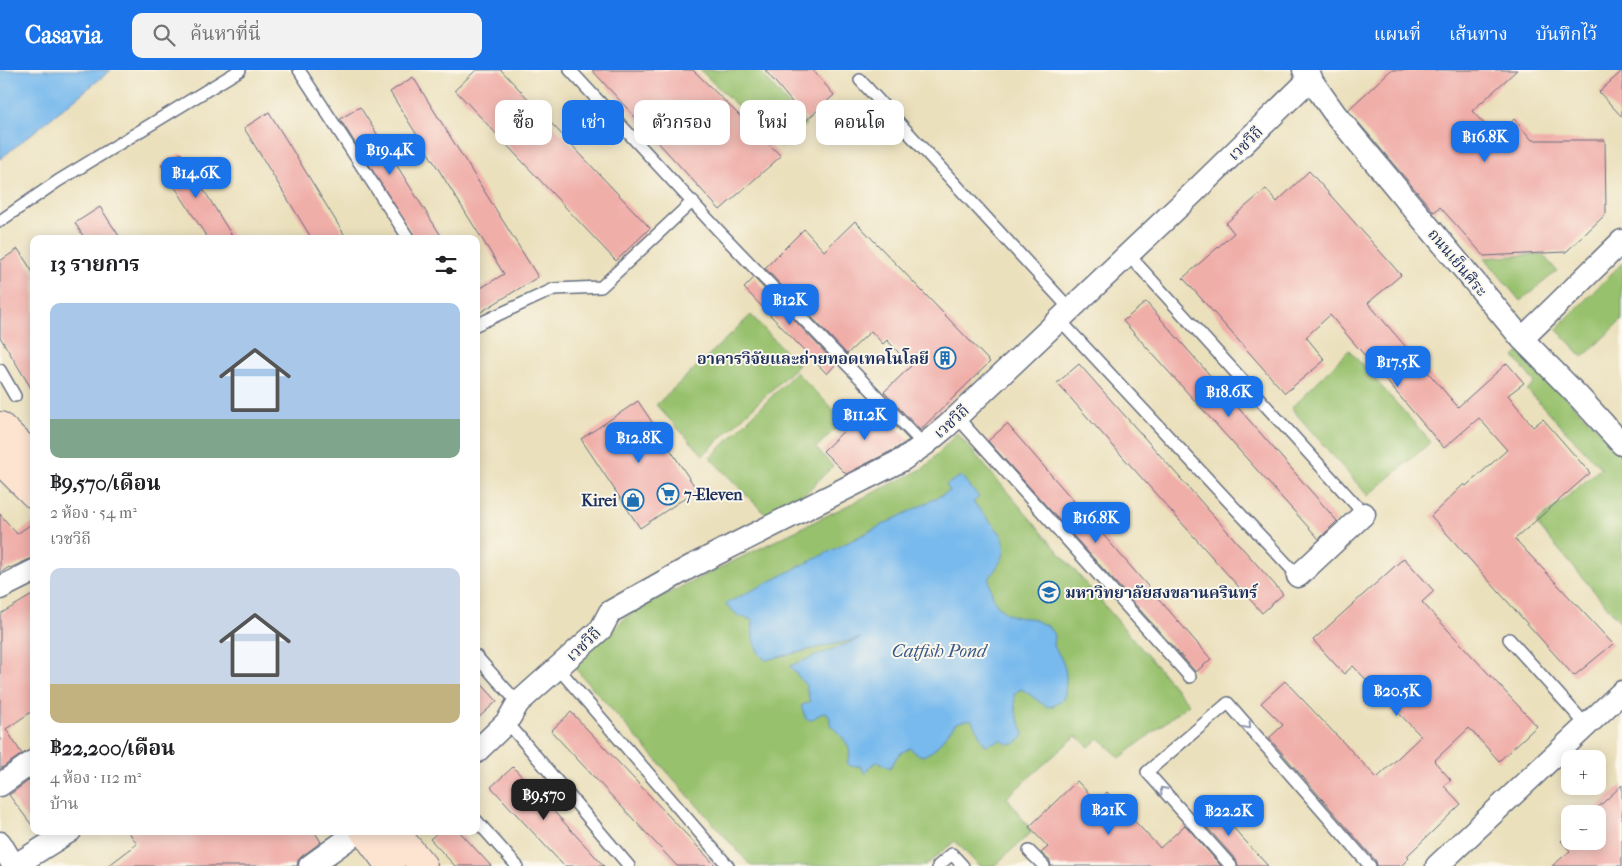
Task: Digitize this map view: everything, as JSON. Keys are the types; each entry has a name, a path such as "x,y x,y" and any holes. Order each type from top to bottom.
{"street":[{"name":"เวชวิถี","path":"480,748 512,713 601,628 610,612 690,567 902,460 924,445 957,417 1191,195 1312,73"},
{"name":"ถนนเย็นศิระ","path":"1312,73 1335,114 1522,339 1622,444"},
{"path":"1522,339 1622,241"},
{"path":"0,426 30,454"},
{"path":"0,460 30,490"},
{"path":"1298,576 1364,514"},
{"path":"0,588 30,573"},
{"path":"1437,866 1622,692"},
{"path":"0,785 30,764"},
{"path":"0,844 14,866 64,835"},
{"path":"310,866 353,835"},
{"path":"367,835 390,866"},
{"path":"397,835 423,866"}],"lane":[{"path":"0,221 58,181 240,70"},
{"path":"299,70 406,235"},
{"path":"570,70 718,230 924,445"},
{"path":"860,80 1298,576"},
{"path":"480,323 554,289 601,287 693,201"},
{"path":"1128,254 1364,514"},
{"path":"0,370 15,396"},
{"path":"957,417 1190,677"},
{"path":"1509,639 1586,726"},
{"path":"480,662 512,713 629,866"},
{"path":"558,668 728,866"},
{"path":"1231,866 1147,772 1228,703 1370,866"},
{"path":"480,824 517,866"},
{"path":"1029,851 1044,866"},
{"path":"938,866 952,854 963,866"}],"green space":[{"path":"700,70 759,70 785,100 740,100 740,109"},
{"path":"1542,254 1557,271 1520,301 1485,258"},
{"path":"1622,263 1622,320 1583,357 1556,329"},
{"path":"751,315 798,365 703,455 656,405"},
{"path":"1349,350 1431,442 1368,496 1291,408"},
{"path":"1519,352 1622,452 1622,624 1536,523 1601,468 1527,390 1535,383 1514,357"},
{"path":"796,372 844,420 816,448 833,466 775,524 710,458"},
{"path":"957,433 1189,704 1120,758 1099,738 1089,747 1076,736 1007,797 1032,832 994,866 979,866 955,841 925,866 751,866 572,665 636,609 924,468"}],"water":[{"path":"0,70 111,70 0,159"},
{"name":"Catfish Pond","path":"961,476 979,497 973,502 1001,534 1003,541 1004,553 1000,563 989,579 996,603 1004,612 1010,615 1031,619 1047,625 1054,635 1053,646 1064,665 1066,679 1064,696 1060,702 1050,707 1042,704 1021,689 1014,694 1016,713 1024,734 1014,744 1005,743 1002,740 985,745 971,719 956,723 934,750 923,756 910,748 899,754 890,768 878,761 868,768 866,774 860,766 850,766 847,763 850,751 848,746 830,724 827,713 824,712 811,720 806,719 801,706 810,702 806,686 790,666 861,638 765,660 754,642 753,620 739,616 725,604 950,491 946,485"}],"building":[{"path":"476,70 501,70 529,100 495,100 495,132 455,90"},
{"path":"592,70 693,70 724,100 634,100 634,116 624,105 624,100 619,100"},
{"path":"765,70 813,70 834,95 829,100 816,100 816,112 807,120 806,100 790,100"},
{"path":"1391,70 1517,70 1472,111 1496,137 1514,119 1532,140 1605,140 1606,214 1566,252 1484,256 1440,207 1434,212 1348,110"},
{"path":"1622,71 1622,117 1599,92"},
{"path":"413,77 538,277 480,313 480,289 504,274 390,92"},
{"path":"730,106 740,116 740,145 770,145 781,156 720,210 661,145 730,145"},
{"path":"360,107 440,235 413,235 340,119"},
{"path":"269,112 345,235 310,235 244,128"},
{"path":"552,124 562,135 562,145 572,145 650,228 616,261 507,145 552,145"},
{"path":"181,153 232,235 205,235 161,165"},
{"path":"1309,171 1401,275 1368,303 1458,407 1507,363 1524,383 1508,395 1533,427 1543,419 1590,473 1515,539 1613,644 1574,676 1431,516 1464,484 1466,486 1507,450 1479,418 1444,448 1330,315 1306,337 1325,360 1285,393 1183,278 1234,233 1226,223 1266,189 1277,202"},
{"path":"100,207 118,235 82,235 75,223"},
{"name":"อาคารวิจัยและถ่ายทอดเทคโนโลยี","path":"855,221 990,362 920,430 884,392 911,366 887,340 883,344 871,331 847,354 765,268 804,229 824,251"},
{"path":"18,249 30,268 30,386 0,337 0,261"},
{"path":"754,278 836,364 827,374 744,288"},
{"path":"1146,302 1337,521 1319,539 1123,321"},
{"path":"1079,364 1283,594 1262,613 1057,383"},
{"path":"638,401 697,490 640,528 581,439"},
{"path":"873,403 909,440 846,474 823,451"},
{"path":"1007,424 1211,659 1196,672 988,441"},
{"path":"0,514 17,534 30,525 30,559 9,567 0,573"},
{"path":"1404,558 1434,591 1422,602 1537,726 1499,761 1469,728 1434,761 1451,780 1444,786 1461,804 1407,856 1409,858 1401,866 1377,866 1376,861 1269,738 1283,725 1261,703 1285,681 1377,778 1421,736 1353,666 1344,674 1313,640"},
{"path":"30,596 30,713 6,729 22,754 0,769 0,614"},
{"path":"480,682 497,701 480,716"},
{"path":"571,712 716,866 677,866 551,731"},
{"path":"513,767 604,866 564,866 491,787"},
{"path":"30,780 30,823 9,795"},
{"path":"1077,781 1097,802 1107,792 1160,848 1185,825 1221,866 1051,866 1050,861 1041,853 1048,847 1029,827"},
{"path":"1622,785 1622,866 1552,866 1569,850 1606,850 1606,805 1601,805"},
{"path":"1209,801 1268,866 1238,866 1237,861 1195,813"},
{"path":"131,835 317,835 321,842 298,860 297,866 108,866 137,844"},
{"path":"434,835 463,835 491,866 455,866 430,839"}],"place":[{"name":"อาคารวิจัยและถ่ายทอดเทคโนโลยี","path":"945,358"},
{"name":"7-Eleven","path":"668,494"},
{"name":"Kirei","path":"633,500"},
{"name":"มหาวิทยาลัยสงขลานครินทร์","path":"1049,592"}]}
